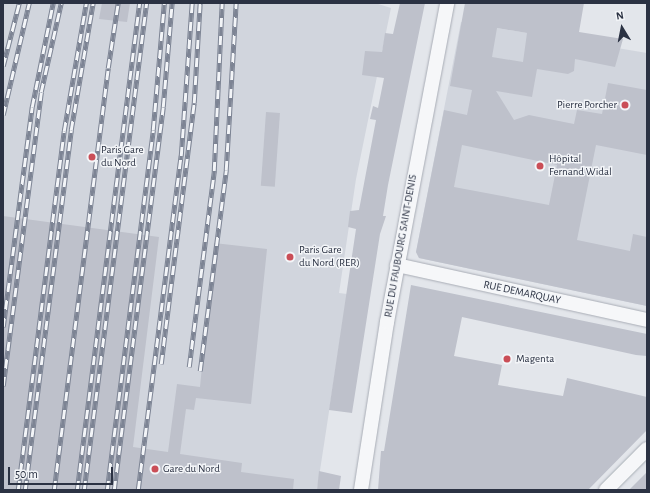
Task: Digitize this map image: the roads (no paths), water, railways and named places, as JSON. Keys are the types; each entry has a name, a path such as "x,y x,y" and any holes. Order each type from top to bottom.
{"street":[{"name":"RUE DU FAUBOURG SAINT-DENIS","path":"361,490 398,265 447,3"},
{"name":"RUE DEMARQUAY","path":"398,265 647,320"},
{"path":"606,490 647,449"}],"railway":[{"path":"3,66 19,3"},
{"path":"3,115 29,3"},
{"path":"3,327 32,107 53,3"},
{"path":"3,386 41,92 61,3"},
{"path":"18,490 64,131 86,3"},
{"path":"25,490 71,130 93,3"},
{"path":"54,490 108,68 118,3"},
{"path":"77,490 139,3"},
{"path":"84,490 146,3"},
{"path":"107,490 153,130 164,3"},
{"path":"114,490 163,107 172,3"},
{"path":"138,490 181,156 192,3"},
{"path":"161,364 194,103 200,3"},
{"path":"189,367 214,171 222,3"},
{"path":"200,371 226,170 236,3"}],"place":[{"name":"Pierre Porcher","path":"625,105"},
{"name":"Paris Gare du Nord","path":"92,157"},
{"name":"Hôpital Fernand Widal","path":"540,166"},
{"name":"Paris Gare du Nord (RER)","path":"290,257"},
{"name":"Magenta","path":"507,359"},
{"name":"Gare du Nord","path":"155,469"}]}
